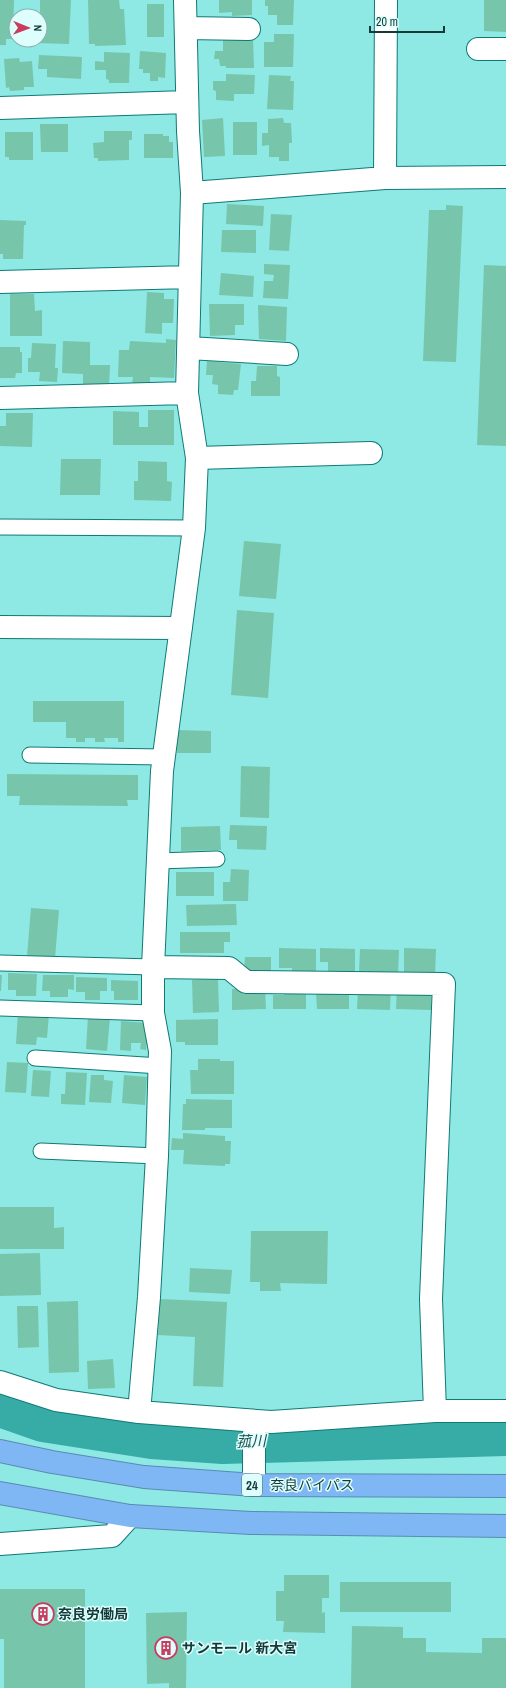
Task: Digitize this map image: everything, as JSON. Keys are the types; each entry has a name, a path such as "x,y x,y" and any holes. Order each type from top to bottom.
{"highway":[{"name":"奈良バイパス","path":"0,1451 52,1462 144,1477 254,1484 506,1486"},
{"path":"0,1493 130,1516 250,1523 506,1526"}],"street":[{"path":"139,1412 149,1297 157,1156 160,1051 153,1013 153,967 164,757 194,528 197,458 187,394 192,193 187,102 185,0"},
{"path":"385,178 386,1"},
{"path":"186,28 249,29"},
{"path":"478,49 506,49"},
{"path":"0,108 187,102"},
{"path":"192,193 385,178 506,177"},
{"path":"0,282 190,276"},
{"path":"189,348 287,354"},
{"path":"0,398 187,394"},
{"path":"197,458 371,453"},
{"path":"0,627 181,628"},
{"path":"153,967 229,968 246,982 444,984 431,1299 435,1411"},
{"path":"0,1382 56,1400 139,1412 254,1422 435,1411 506,1411"},
{"path":"254,1422 254,1484"},
{"path":"0,1544 112,1536 130,1516"}],"lane":[{"path":"0,527 194,528"},
{"path":"30,754 164,757"},
{"path":"158,861 217,859"},
{"path":"0,963 153,967"},
{"path":"0,1008 153,1013"},
{"path":"35,1058 160,1066"},
{"path":"41,1151 157,1156"}],"building":[{"path":"0,0 14,0 14,8 8,8 8,39 6,39 6,45 0,45"},
{"path":"40,0 71,0 69,44 48,43 48,8 40,8"},
{"path":"88,0 119,0 120,9 124,9 126,45 95,46 95,44 89,44"},
{"path":"219,0 252,0 252,15 232,16 232,12 219,13"},
{"path":"265,0 294,0 293,25 277,25 277,15 268,15 268,6 265,6"},
{"path":"484,0 506,0 506,32 484,31"},
{"path":"147,4 164,4 164,37 147,37"},
{"path":"274,34 294,34 293,67 264,67 264,42 274,42"},
{"path":"253,39 254,68 226,68 226,66 220,66 219,59 214,59 215,51 223,51 223,40"},
{"path":"140,51 166,53 165,78 158,77 158,81 150,81 150,73 143,73 143,69 139,69"},
{"path":"104,52 130,53 129,83 109,83 109,80 106,79 106,70 95,70 95,61 104,62"},
{"path":"39,55 82,57 81,79 47,77 47,69 38,69"},
{"path":"19,58 20,62 32,61 34,87 24,87 24,90 10,91 9,87 6,88 4,59"},
{"path":"226,74 255,75 254,94 234,94 234,101 216,100 216,91 213,90 213,81 226,81"},
{"path":"269,75 291,76 290,81 294,81 293,110 267,109"},
{"path":"223,118 225,156 204,157 202,120"},
{"path":"283,118 284,123 291,123 292,143 289,143 289,161 279,161 279,157 269,157 269,145 262,146 262,133 268,133 268,119"},
{"path":"233,122 257,122 257,155 233,155"},
{"path":"40,124 68,124 68,152 41,152"},
{"path":"104,131 132,131 132,140 129,140 129,160 98,161 98,158 94,158 93,143 104,142"},
{"path":"5,132 33,132 33,160 9,160 9,157 5,157"},
{"path":"144,134 163,134 163,136 169,136 169,142 173,142 173,158 144,158"},
{"path":"227,204 264,206 263,226 226,224"},
{"path":"446,205 463,206 456,362 423,361 429,210 446,210"},
{"path":"271,214 292,215 289,251 269,250"},
{"path":"0,220 26,221 26,225 24,225 23,259 3,259 3,254 0,254"},
{"path":"222,230 256,230 256,253 221,252"},
{"path":"264,264 290,265 288,299 263,298 264,281 273,281 274,275 264,274"},
{"path":"484,265 506,266 506,446 477,445"},
{"path":"221,273 254,276 253,297 219,295"},
{"path":"147,292 164,293 164,299 174,299 173,323 162,323 162,334 145,333"},
{"path":"10,294 34,294 35,311 42,310 42,336 10,336"},
{"path":"209,304 244,304 244,325 235,325 235,335 210,336"},
{"path":"258,305 287,307 286,341 259,339"},
{"path":"166,339 176,340 174,378 150,377 150,384 132,384 133,377 118,377 119,350 129,350 130,341 166,343"},
{"path":"63,341 90,342 90,365 110,365 109,387 83,387 83,374 62,373"},
{"path":"32,343 56,344 55,368 58,368 57,382 39,381 40,372 28,372 28,358 31,358"},
{"path":"0,347 20,347 20,352 22,352 22,373 16,373 15,378 0,378"},
{"path":"207,361 241,364 238,390 234,390 233,395 218,394 218,385 212,384 213,375 206,375"},
{"path":"257,366 277,366 277,376 280,377 280,396 251,396 251,381 256,381"},
{"path":"148,410 174,410 174,445 113,445 113,411 139,412 139,427 148,427"},
{"path":"6,413 33,413 32,447 0,446 0,426 6,426"},
{"path":"61,459 101,459 100,495 60,495"},
{"path":"138,461 167,462 167,481 172,482 171,501 134,500 134,481 138,481"},
{"path":"244,541 281,544 276,599 239,596"},
{"path":"237,610 274,613 268,698 231,695"},
{"path":"33,701 124,701 124,742 118,742 118,738 104,738 105,742 95,742 95,738 85,738 85,742 76,742 76,738 66,738 66,722 33,722"},
{"path":"177,730 211,731 211,753 177,753"},
{"path":"241,766 270,767 269,818 240,817"},
{"path":"7,774 138,775 138,800 127,800 128,806 19,805 20,796 7,796"},
{"path":"230,825 267,826 266,850 237,849 237,840 229,840"},
{"path":"220,826 221,850 181,851 181,827"},
{"path":"231,869 249,870 248,901 223,901 223,882 230,882"},
{"path":"176,872 214,872 214,896 176,896"},
{"path":"236,904 237,925 187,926 186,905"},
{"path":"31,908 59,910 55,958 27,956"},
{"path":"180,932 230,932 230,942 224,942 224,953 180,953"},
{"path":"279,948 316,949 316,972 292,972 292,968 279,968"},
{"path":"320,948 355,949 355,972 328,971 328,962 320,962"},
{"path":"404,948 436,949 435,976 404,975"},
{"path":"360,949 399,950 398,974 359,973"},
{"path":"245,957 271,957 271,972 244,972"},
{"path":"8,973 37,974 36,996 16,996 16,990 8,990"},
{"path":"0,975 2,975 1,991 0,991"},
{"path":"43,975 74,975 74,990 68,989 68,997 50,997 50,991 42,991"},
{"path":"76,977 107,978 107,991 100,991 100,1000 85,1000 85,992 76,992"},
{"path":"218,979 219,1012 193,1013 192,980"},
{"path":"111,980 138,981 138,1000 114,1000 114,991 111,991"},
{"path":"391,984 390,1010 357,1009 358,991"},
{"path":"397,986 431,988 431,1010 396,1009"},
{"path":"349,988 349,1009 317,1009 316,993"},
{"path":"232,989 265,989 266,1009 232,1010"},
{"path":"284,989 306,989 306,1009 273,1009 273,995 284,995"},
{"path":"18,1012 49,1014 47,1038 37,1037 36,1045 16,1044"},
{"path":"88,1016 110,1018 107,1051 86,1049"},
{"path":"218,1019 218,1045 185,1045 185,1042 176,1042 176,1020"},
{"path":"121,1021 148,1023 146,1050 140,1049 141,1043 131,1043 131,1051 120,1050"},
{"path":"198,1059 220,1059 220,1061 234,1061 234,1094 191,1094 190,1070 198,1070"},
{"path":"7,1062 28,1063 26,1093 5,1092"},
{"path":"33,1070 51,1071 49,1097 31,1096"},
{"path":"66,1072 87,1073 85,1105 61,1104 61,1094 65,1094"},
{"path":"91,1075 104,1075 104,1080 113,1081 111,1103 89,1102"},
{"path":"124,1075 147,1077 145,1105 122,1103"},
{"path":"186,1099 232,1100 232,1128 182,1130 183,1104 186,1104"},
{"path":"183,1133 225,1136 225,1141 231,1141 230,1164 225,1164 225,1166 183,1164 184,1150 171,1150 172,1138 183,1139"},
{"path":"0,1207 54,1207 54,1228 64,1227 64,1249 0,1249"},
{"path":"251,1231 328,1231 327,1284 280,1283 281,1291 260,1291 260,1282 250,1282"},
{"path":"40,1253 41,1295 0,1296 0,1254"},
{"path":"190,1268 232,1270 230,1294 189,1292"},
{"path":"160,1299 227,1302 223,1387 193,1386 195,1337 158,1335"},
{"path":"78,1301 79,1372 49,1373 47,1302"},
{"path":"17,1306 38,1306 39,1347 18,1348"},
{"path":"113,1359 115,1388 88,1389 87,1361"},
{"path":"284,1575 329,1575 329,1598 322,1598 322,1613 325,1612 325,1633 283,1632 284,1621 276,1621 276,1591 284,1591"},
{"path":"340,1582 451,1582 451,1612 340,1612"},
{"name":"奈良労働局","path":"0,1589 85,1589 85,1688 4,1688 4,1639 0,1639"},
{"name":"サンモール 新大宮","path":"187,1612 186,1688 169,1688 169,1683 147,1684 146,1613"},
{"path":"352,1626 403,1627 403,1638 426,1638 426,1652 482,1653 482,1638 506,1638 506,1688 351,1688"}],"waterway":[{"name":"菰川","path":"0,1405 43,1420 152,1437 223,1442 506,1434"}],"place":[{"name":"奈良労働局","path":"43,1614"},
{"name":"サンモール 新大宮","path":"166,1648"}]}
